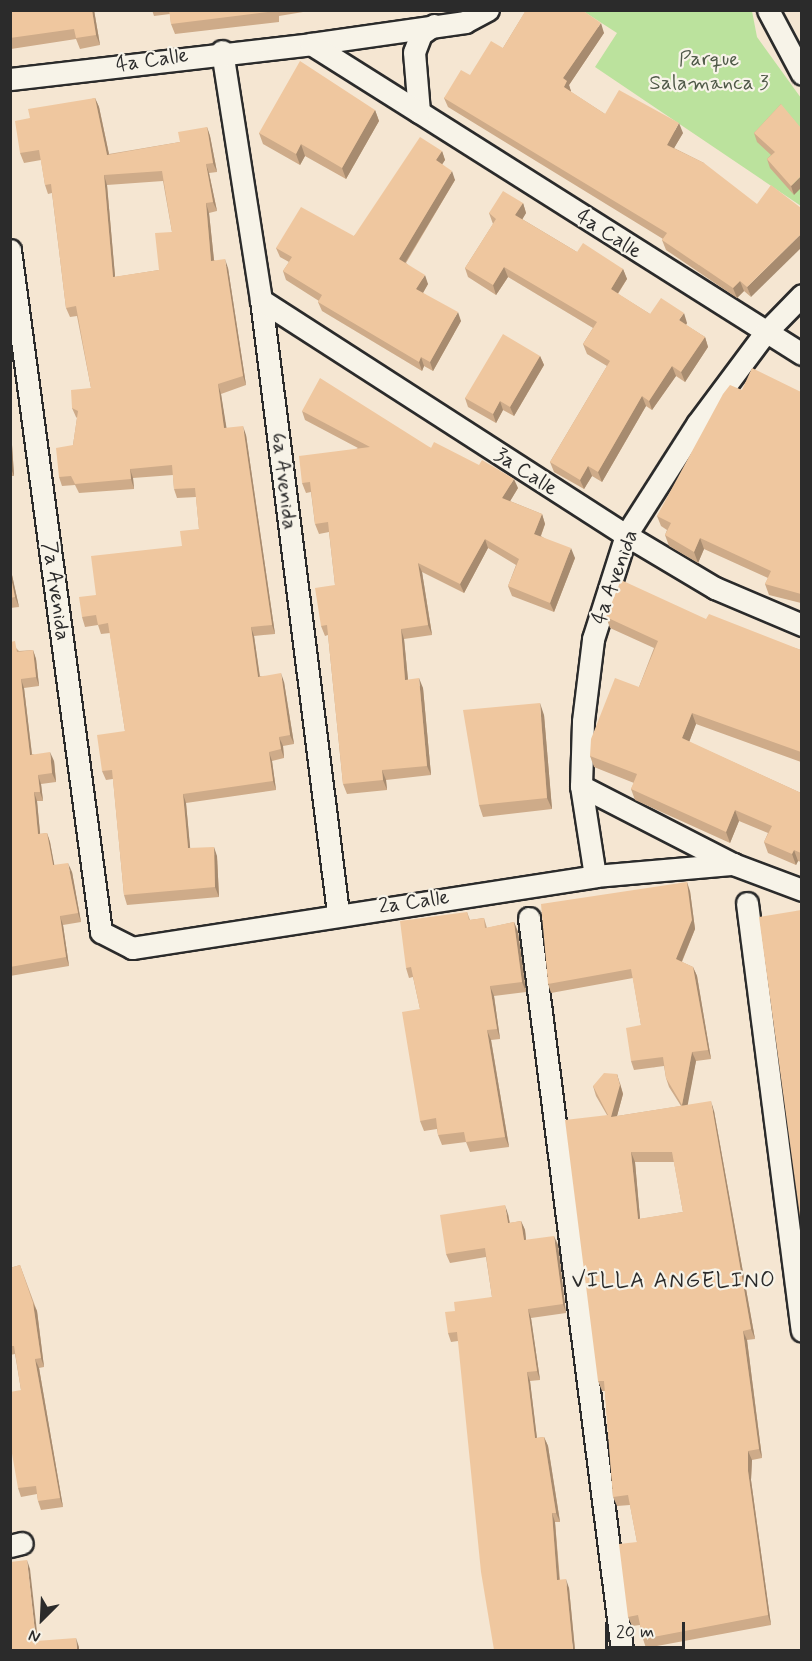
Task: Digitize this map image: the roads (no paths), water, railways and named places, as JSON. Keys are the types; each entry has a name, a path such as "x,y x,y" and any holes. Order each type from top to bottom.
{"street":[{"path":"311,44 465,22 488,10"},
{"path":"768,10 801,74"},
{"path":"419,112 414,52 421,34 434,25"},
{"name":"4a Calle","path":"10,79 222,51 311,44 765,334 801,354"},
{"name":"6a Avenida","path":"222,51 261,300 338,913"},
{"name":"7a Avenida","path":"10,250 101,932"},
{"name":"4a Avenida","path":"595,876 581,786 593,639 626,535 697,424 765,334 801,295"},
{"name":"3a Calle","path":"261,300 626,535 715,588 801,625"},
{"name":"2a Calle","path":"581,786 733,864 801,890"},
{"name":"2a Calle","path":"101,932 132,948 338,913 595,876 733,864"},
{"path":"747,903 801,1330"},
{"path":"529,918 622,1650"}],"district":[{"name":"VILLA ANGELINO","path":"674,1282"}],"park label":[{"name":"Parque Salamanca 3","path":"709,71"}]}
